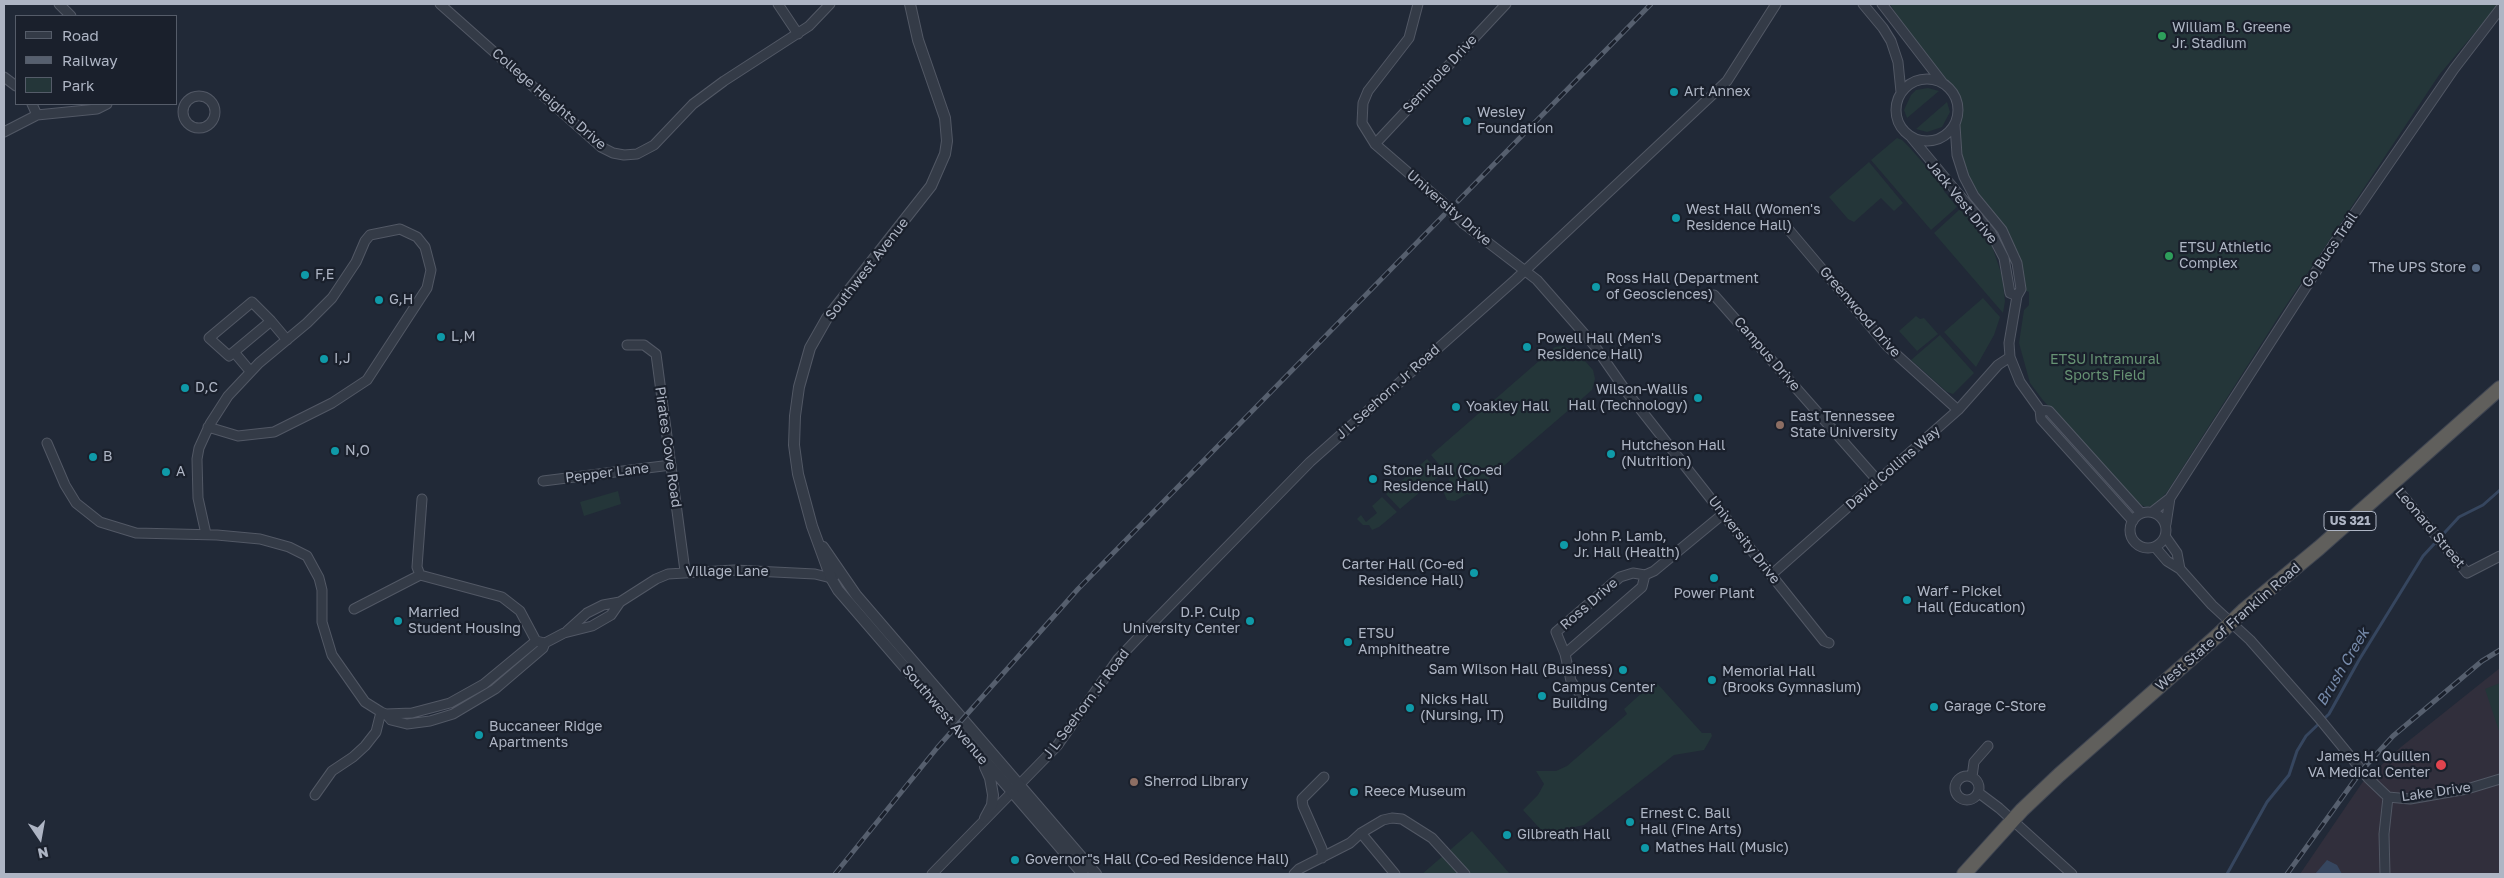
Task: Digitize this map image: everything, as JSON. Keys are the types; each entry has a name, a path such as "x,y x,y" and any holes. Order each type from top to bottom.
{"highway":[{"name":"West State of Franklin Road","path":"1964,874 2013,820 2059,774 2500,388"}],"street":[{"path":"59,4 70,15"},
{"name":"College Heights Drive","path":"440,4 601,147 613,153 624,155 637,154 654,145 704,96 798,34 820,17 830,4"},
{"path":"778,4 798,34"},
{"name":"Southwest Avenue","path":"910,4 918,40 945,118 945,154 931,186 827,318 810,348 804,364 795,416 794,445 802,490 818,541 833,560 838,590 982,759 1015,788"},
{"name":"University Drive","path":"1418,4 1409,38 1368,91 1363,103 1362,123 1375,144 1441,201 1464,224 1537,280 1594,345 1660,435 1824,641 1829,643"},
{"name":"Seminole Drive","path":"1375,144 1506,4"},
{"name":"J L Seehorn Jr Road","path":"1015,788 1057,746 1118,660 1310,462 1524,270 1727,81 1776,4"},
{"path":"1863,4 1891,41 1898,62 1901,92"},
{"path":"1882,4 1942,82 1956,97 1958,107 1955,125 1947,134 1939,139 1930,141 1912,137 1897,120 1896,102 1901,92 1912,81 1920,79 1927,78 1942,82"},
{"name":"Go Bucs Trail","path":"2152,512 2170,498 2335,242 2454,68 2500,9"},
{"path":"4,77 15,85"},
{"path":"32,105 37,115"},
{"path":"4,132 37,115 97,109 105,105"},
{"name":"Jack Vest Drive","path":"1955,125 1957,155 1964,177 1974,196 1999,225 2011,246 2020,274 2021,289 2016,296 2009,343 2010,357 2020,382 2040,410 2041,419 2133,521"},
{"name":"Jack Vest Drive","path":"1912,137 1991,233 2004,258 2010,293 2016,296"},
{"path":"206,534 196,471 199,448 208,427 228,396 250,372 332,298 356,262 365,241 370,235 400,229 417,237 425,247 431,270 427,288 367,380 355,390 290,426 274,432 238,436 208,427"},
{"name":"Greenwood Drive","path":"1789,230 1887,346 1958,410"},
{"name":"Campus Drive","path":"1714,295 1878,481"},
{"path":"271,320 228,356 209,338 255,299 287,340"},
{"name":"Pirates Cove Road","path":"627,345 644,345 656,354 685,572"},
{"path":"234,352 250,372"},
{"name":"David Collins Way","path":"1771,575 1958,410 1998,365 2010,357"},
{"name":"Jack Vest Drive","path":"2040,410 2049,411 2141,514"},
{"path":"47,443 64,485 76,503 100,522 120,530 136,532 206,534 260,539 289,547 307,556 319,578 322,590 322,622 332,655 365,702 383,713 376,732 353,757 332,772 315,795"},
{"name":"Pepper Lane","path":"543,481 671,465"},
{"name":"Leonard Street","path":"2392,483 2437,534 2467,573 2500,556"},
{"name":"Go Bucs Trail","path":"2166,524 2170,498"},
{"path":"420,575 417,567 422,499"},
{"path":"2166,536 2155,547 2144,548 2134,542 2130,532 2133,521 2141,514 2152,512 2160,516 2166,524 2166,536 2177,553 2180,569"},
{"name":"Ross Drive","path":"1585,701 1571,681 1566,654 1556,632 1620,577 1633,573 1645,575 1654,571 1723,514"},
{"path":"2155,547 2167,561 2180,569 2231,622 2318,717 2368,778 2388,797"},
{"name":"Village Lane","path":"564,633 587,613 603,605 620,602 656,579 685,572 734,570 835,575"},
{"path":"354,609 420,575 502,597 520,611 542,644"},
{"name":"Southwest Avenue","path":"835,575 879,623 1015,788"},
{"name":"Ross Drive","path":"1566,654 1642,587 1645,575"},
{"name":"Village Lane","path":"383,713 412,713 450,703 484,684 542,644 564,633 592,626 611,615 620,602"},
{"path":"1972,777 1974,762 1988,746"},
{"path":"982,759 990,778 993,795 992,805 986,818"},
{"path":"1979,793 1973,799 1965,801 1956,793 1957,781 1964,776 1972,777 1978,782 1979,793 2013,820 2072,874"},
{"path":"1322,858 1322,848 1302,799 1324,777"},
{"name":"Lake Drive","path":"2385,874 2384,834 2388,797 2410,799 2467,789 2500,779"},
{"path":"932,874 1015,788"},
{"path":"1015,788 1083,874"},
{"path":"1015,788 1096,874"},
{"path":"1294,874 1299,869 1350,843 1361,833 1383,820 1392,818 1402,819 1440,845 1465,874"},
{"path":"1361,833 1395,874"}],"shaded area":[{"name":"James H. Quillen VA Medical Center","path":"2500,668 2500,874 2300,874 2362,783 2401,747"}],"green space":[{"name":"ETSU Athletic Complex","path":"1890,4 2499,4 2439,75 2279,316 2167,492 2155,505 2146,507 2134,502 2030,383 2019,343 2024,310 2029,305 2029,292 2024,290 2022,265 2015,247 2001,222 1970,183 1961,159 1959,132 1962,103 1957,92 1910,36"},
{"path":"1928,88 1939,91 1907,118 1904,110 1911,95 1916,90"},
{"path":"1947,102 1950,112 1942,127 1927,132 1916,129"},
{"path":"1897,138 1910,148 1946,189 1944,191 1957,207 1931,230 1871,160"},
{"path":"1869,162 1903,203 1894,211 1881,198 1854,222 1848,219 1829,197"},
{"path":"1959,210 1963,210 1992,246 2002,276 2005,301 2003,313 1934,233"},
{"path":"1983,298 2000,317 1994,335 1976,367 1944,332"},
{"path":"1916,316 1920,319 1924,318 1938,334 1917,351 1899,331"},
{"path":"1940,335 1974,373 1953,394 1947,392 1911,360"},
{"path":"1563,346 1577,352 1593,370 1595,379 1592,390 1470,495 1467,494 1455,501 1447,500 1444,493 1450,477 1431,455 1555,347"},
{"path":"1427,459 1437,470 1438,477 1400,509 1386,494"},
{"path":"618,491 621,504 584,516 580,502"},
{"path":"1382,497 1397,512 1379,527 1372,530 1369,525 1363,525 1357,519 1361,515 1366,522 1377,513 1372,506"},
{"path":"1655,681 1702,733 1711,733 1712,736 1704,750 1674,755 1584,825 1570,828 1551,841 1523,810 1538,795 1544,784 1536,771 1556,771 1567,766 1627,714 1624,709"},
{"path":"2500,683 2500,734 2485,689"},
{"path":"1472,831 1510,874 1422,874"}],"water":[{"path":"2327,860 2337,865 2342,874 2315,874"}],"waterway":[{"name":"Brush Creek","path":"2227,874 2267,802 2289,775 2297,751 2306,736 2329,714 2359,660 2423,556 2459,517 2483,505 2500,490"}],"railway":[{"path":"1458,201 1651,4"},
{"path":"835,874 937,748 1078,589 1444,215"},
{"path":"2287,874 2362,770 2393,736 2482,661 2500,650"}],"place":[{"name":"William B. Greene Jr. Stadium","path":"2162,36"},
{"name":"Art Annex","path":"1674,92"},
{"name":"Wesley Foundation","path":"1467,121"},
{"name":"West Hall (Women's Residence Hall)","path":"1676,218"},
{"name":"ETSU Athletic Complex","path":"2169,256"},
{"name":"The UPS Store","path":"2476,268"},
{"name":"F,E","path":"305,275"},
{"name":"Ross Hall (Department of Geosciences)","path":"1596,287"},
{"name":"G,H","path":"379,300"},
{"name":"L,M","path":"441,337"},
{"name":"Powell Hall (Men's Residence Hall)","path":"1527,347"},
{"name":"I,J","path":"324,359"},
{"name":"D,C","path":"185,388"},
{"name":"Wilson-Wallis Hall (Technology)","path":"1698,398"},
{"name":"Yoakley Hall","path":"1456,407"},
{"name":"East Tennessee State University","path":"1780,425"},
{"name":"N,O","path":"335,451"},
{"name":"Hutcheson Hall (Nutrition)","path":"1611,454"},
{"name":"B","path":"93,457"},
{"name":"A","path":"166,472"},
{"name":"Stone Hall (Co-ed Residence Hall)","path":"1373,479"},
{"name":"John P. Lamb, Jr. Hall (Health)","path":"1564,545"},
{"name":"Carter Hall (Co-ed Residence Hall)","path":"1474,573"},
{"name":"Power Plant","path":"1714,578"},
{"name":"Warf - Pickel Hall (Education)","path":"1907,600"},
{"name":"Married Student Housing","path":"398,621"},
{"name":"D.P. Culp University Center","path":"1250,621"},
{"name":"ETSU Amphitheatre","path":"1348,642"},
{"name":"Sam Wilson Hall (Business)","path":"1623,670"},
{"name":"Memorial Hall (Brooks Gymnasium)","path":"1712,680"},
{"name":"Campus Center Building","path":"1542,696"},
{"name":"Garage C-Store","path":"1934,707"},
{"name":"Nicks Hall (Nursing, IT)","path":"1410,708"},
{"name":"Buccaneer Ridge Apartments","path":"479,735"},
{"name":"James H. Quillen VA Medical Center","path":"2441,765"},
{"name":"Sherrod Library","path":"1134,782"},
{"name":"Reece Museum","path":"1354,792"},
{"name":"Ernest C. Ball Hall (Fine Arts)","path":"1630,822"},
{"name":"Gilbreath Hall","path":"1507,835"},
{"name":"Mathes Hall (Music)","path":"1645,848"},
{"name":"Governor\"s Hall (Co-ed Residence Hall)","path":"1015,860"}],"park label":[{"name":"ETSU Intramural Sports Field","path":"2105,368"}]}
